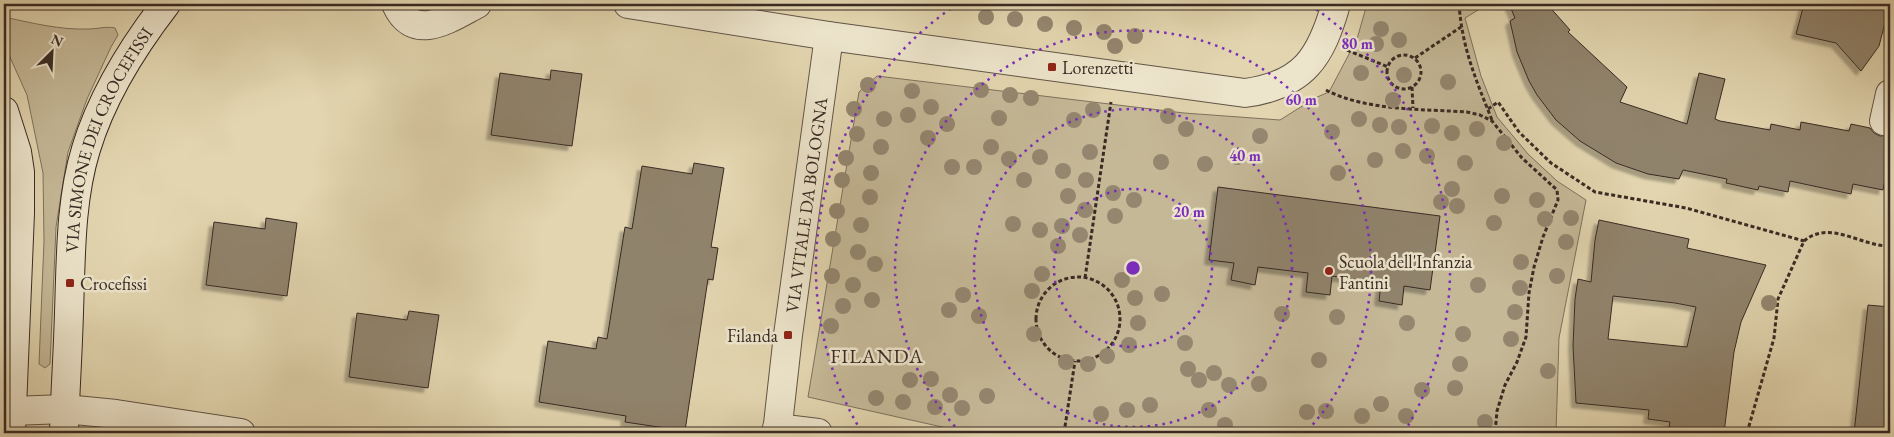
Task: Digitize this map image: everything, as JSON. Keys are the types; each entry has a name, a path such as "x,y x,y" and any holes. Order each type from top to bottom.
{"street":[{"name":"VIA SIMONE DEI CROCEFISSI","path":"64,421 73,213 85,150 99,112 122,67 166,4"},
{"path":"396,4 404,18 415,24 427,26 438,24 477,4"},
{"path":"628,4 829,36 1246,93 1262,91 1291,78 1305,69 1324,40 1336,4"},
{"name":"VIA VITALE DA BOLOGNA","path":"777,431 788,335 829,36"},
{"path":"1884,122 1890,94"},
{"path":"4,111 17,152 20,172 11,422 64,421 116,414 241,433"},
{"path":"777,431 818,433"}],"path":[{"path":"1460,4 1461,27 1472,71 1492,121 1522,158 1557,190 1558,200 1543,237 1534,267 1529,292 1526,336 1517,362 1505,385 1497,411 1496,433"},
{"path":"1890,13 1890,20"},
{"path":"1415,58 1461,27"},
{"path":"1347,50 1388,67"},
{"path":"1404,55 1415,58 1421,68 1420,79 1412,87 1401,88 1391,83 1388,78 1390,62 1404,55"},
{"path":"1085,278 1110,104 1122,76"},
{"path":"1412,87 1413,108"},
{"path":"1326,90 1340,98 1361,103 1467,112 1480,115 1492,121"},
{"path":"1488,109 1498,102 1519,132 1551,163 1595,192 1686,208 1804,241"},
{"path":"1747,433 1774,338 1778,299 1804,241 1810,236 1831,232 1890,246"},
{"path":"1072,278 1085,278 1098,283 1110,292 1117,304 1120,318 1118,331 1112,344 1102,354 1089,360 1075,361 1062,358 1050,351 1042,341 1036,328 1036,314 1040,301 1048,290 1059,282 1072,278"},
{"path":"1064,433 1075,361"}],"shaded area":[{"path":"1367,4 1477,4 1478,10 1465,18 1481,76 1497,117 1528,154 1557,181 1586,200 1559,338 1556,433 969,433 808,397 859,92 877,76 1184,113 1280,120 1315,98 1329,92 1357,39"},
{"path":"4,17 46,26 67,28 112,27 115,28 118,35 87,99 68,152 56,227 50,364 45,368 39,364 44,241 43,173 27,95 4,44"}],"building":[{"path":"1509,4 1547,4 1570,30 1568,32 1627,87 1620,102 1687,124 1699,73 1725,79 1715,119 1720,121 1770,130 1771,124 1800,130 1801,122 1849,131 1851,124 1870,128 1880,136 1890,135 1890,154 1883,190 1853,184 1851,194 1790,181 1788,192 1759,186 1758,190 1726,183 1727,179 1683,170 1679,179 1648,174 1616,163 1580,141 1556,120 1537,95 1517,52 1510,21 1515,18"},
{"path":"1804,4 1890,4 1879,46 1861,71 1836,43 1796,34"},
{"path":"551,70 582,74 572,146 491,135 500,73 550,80"},
{"path":"694,163 724,168 711,247 718,248 713,280 708,279 685,431 625,422 626,416 539,402 548,341 596,349 598,337 607,339 625,227 632,229 642,166 692,174"},
{"path":"1218,187 1440,216 1430,290 1404,286 1402,305 1379,301 1381,283 1332,276 1330,295 1306,292 1308,273 1258,267 1255,285 1231,280 1234,263 1209,260"},
{"path":"266,218 297,223 287,296 206,285 214,222 265,229"},
{"path":"1599,220 1689,239 1687,248 1766,265 1741,322 1734,352 1724,433 1691,433 1669,427 1670,422 1648,419 1649,410 1576,403 1573,346 1575,299 1578,279 1591,282","holes":["1613,296 1696,307 1687,347 1608,339"]},
{"path":"1868,305 1890,307 1890,433 1854,433"},
{"path":"409,311 439,315 428,388 349,377 357,313 407,320"}],"place":[{"name":"Lorenzetti","path":"1052,67"},
{"name":"Scuola dell'Infanzia Fantini","path":"1329,271"},
{"name":"Crocefissi","path":"70,283"},
{"name":"Filanda","path":"788,335"}],"district":[{"name":"FILANDA","path":"877,356"}]}
